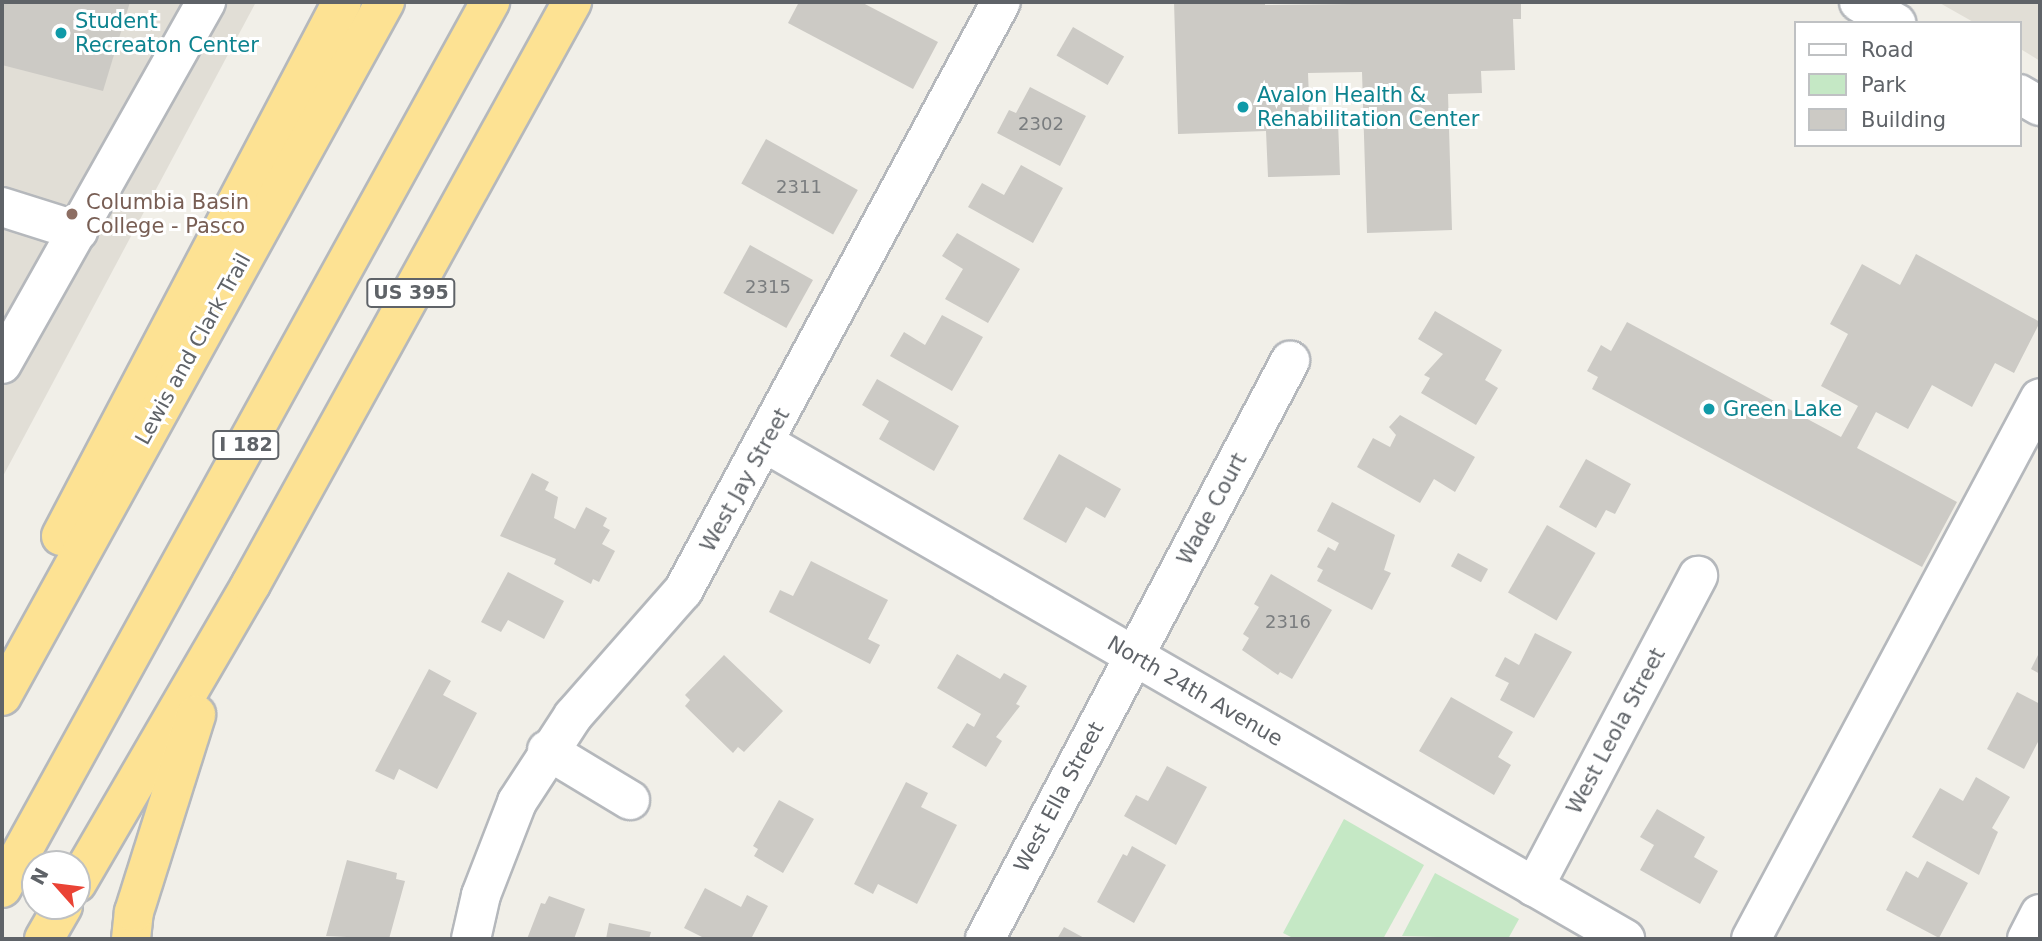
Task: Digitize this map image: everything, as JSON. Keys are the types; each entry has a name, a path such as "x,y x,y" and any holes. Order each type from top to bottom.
{"highway":[{"path":"3,693 5,641 342,2"},
{"name":"Lewis and Clark Trail","path":"3,693 385,2"},
{"name":"I 182","path":"2,888 490,2"},
{"name":"US 395","path":"131,939 134,912 182,748 251,584 572,2"},
{"path":"91,859 251,584"},
{"path":"44,939 55,920"}],"street":[{"path":"2,364 206,2"},
{"name":"West Jay Street","path":"471,939 498,845 547,750 683,591 1001,2"},
{"path":"1859,2 1892,21"},
{"path":"2021,95 2040,106"},
{"path":"2,207 78,231"},
{"name":"Wade Court","path":"1134,656 1290,361"},
{"path":"1751,939 2040,398"},
{"name":"North 24th Avenue","path":"765,443 1625,939"},
{"name":"West Leola Street","path":"1534,887 1698,576"},
{"name":"West Ella Street","path":"985,939 1134,656"},
{"path":"547,750 630,800"},
{"path":"2027,939 2040,914"}],"shaded area":[{"name":"Columbia Basin College - Pasco","path":"2,2 256,2 2,478"},
{"path":"1938,2 2040,2 2040,61 2021,49 2021,21 1971,21"}],"green space":[{"path":"1344,819 1424,865 1383,939 1295,939 1283,933"},
{"path":"1435,873 1519,919 1508,939 1402,936"}],"building":[{"name":"Student Recreaton Center","path":"2,2 130,2 103,91 2,65"},
{"path":"799,2 861,2 938,42 913,89 788,23"},
{"name":"Avalon Health & Rehabilitation Center","path":"1174,2 1265,2 1265,5 1521,2 1521,19 1513,19 1515,70 1481,71 1482,93 1448,94 1452,230 1367,233 1362,72 1308,73 1310,122 1338,121 1340,175 1268,177 1266,131 1178,134"},
{"path":"1073,27 1124,56 1108,85 1056,56"},
{"path":"1030,87 1086,116 1060,166 997,133 1009,110 1016,113"},
{"path":"766,139 858,190 833,235 741,184"},
{"path":"1021,165 1063,188 1033,243 968,207 982,183 1004,195"},
{"path":"957,233 1020,269 988,323 945,299 963,269 942,256"},
{"path":"750,245 813,280 786,328 723,293"},
{"name":"Green Lake","path":"1916,254 2040,322 2014,373 1995,363 1972,407 1932,385 1908,429 1876,412 1857,448 1957,502 1922,567 1592,389 1598,377 1587,371 1601,345 1611,351 1627,322 1841,437 1858,406 1821,386 1848,334 1830,324 1862,264 1900,285"},
{"path":"1435,311 1502,350 1485,380 1498,388 1476,425 1421,393 1430,378 1424,375 1443,354 1418,339"},
{"path":"942,315 983,337 952,391 890,356 904,332 925,345"},
{"path":"877,379 959,426 934,471 879,439 889,421 862,405"},
{"path":"1400,415 1475,457 1455,492 1434,479 1420,503 1357,467 1373,438 1390,447 1396,435 1389,427"},
{"path":"1059,454 1121,489 1105,518 1086,507 1066,543 1023,519"},
{"path":"1586,459 1631,484 1615,514 1606,510 1596,528 1559,507"},
{"path":"532,473 549,482 545,490 558,497 554,518 575,529 586,507 607,518 603,526 610,530 602,544 615,551 599,582 593,579 591,584 554,564 556,559 500,536"},
{"path":"1332,502 1395,535 1384,570 1391,573 1372,610 1317,581 1323,570 1317,567 1328,547 1335,551 1339,543 1317,531"},
{"path":"1547,525 1595,553 1556,621 1508,593"},
{"path":"1458,553 1488,569 1481,582 1451,566"},
{"path":"811,561 888,600 868,639 880,645 870,664 769,612 780,590 793,596"},
{"path":"508,572 564,601 544,639 508,620 501,632 481,622"},
{"path":"1271,574 1332,610 1292,679 1280,672 1278,675 1242,650 1249,638 1243,634 1259,607 1254,604"},
{"path":"1535,633 1572,652 1534,718 1500,700 1509,683 1495,676 1505,657 1519,665"},
{"path":"2040,651 2040,674 2031,669"},
{"path":"957,654 1000,679 1004,673 1027,686 1016,704 1020,706 996,737 1002,741 986,767 952,747 967,723 974,727 981,714 937,688"},
{"path":"724,655 783,711 744,752 738,747 733,753 685,706 690,700 685,695"},
{"path":"429,669 451,681 443,695 477,713 437,789 399,769 394,780 375,771"},
{"path":"2017,692 2040,704 2040,738 2024,769 1987,749"},
{"path":"1451,697 1513,732 1498,757 1511,765 1494,795 1419,751"},
{"path":"1167,766 1207,787 1176,845 1124,816 1136,795 1148,801"},
{"path":"1976,777 2010,797 1992,828 1998,832 1979,875 1912,837 1940,788 1963,801"},
{"path":"906,782 928,793 921,807 957,825 917,904 878,884 873,894 854,884"},
{"path":"779,800 814,819 783,873 754,856 758,849 753,846"},
{"path":"1657,809 1705,837 1694,857 1718,871 1700,904 1640,870 1654,845 1640,837"},
{"path":"1132,846 1166,865 1134,923 1097,902 1123,854 1127,856"},
{"path":"347,860 397,873 396,879 405,881 389,939 326,936"},
{"path":"1927,861 1968,883 1939,938 1886,910 1906,871 1918,878"},
{"path":"705,888 741,907 747,895 768,906 751,939 706,939 684,928"},
{"path":"549,896 585,909 574,939 527,939 541,903 545,904"},
{"path":"609,923 651,932 649,939 606,939"},
{"path":"1064,927 1086,939 1057,939"}],"place":[{"name":"Student Recreaton Center","path":"61,33"},
{"name":"Avalon Health & Rehabilitation Center","path":"1243,107"},
{"name":"Columbia Basin College - Pasco","path":"72,214"},
{"name":"Green Lake","path":"1709,409"}]}
